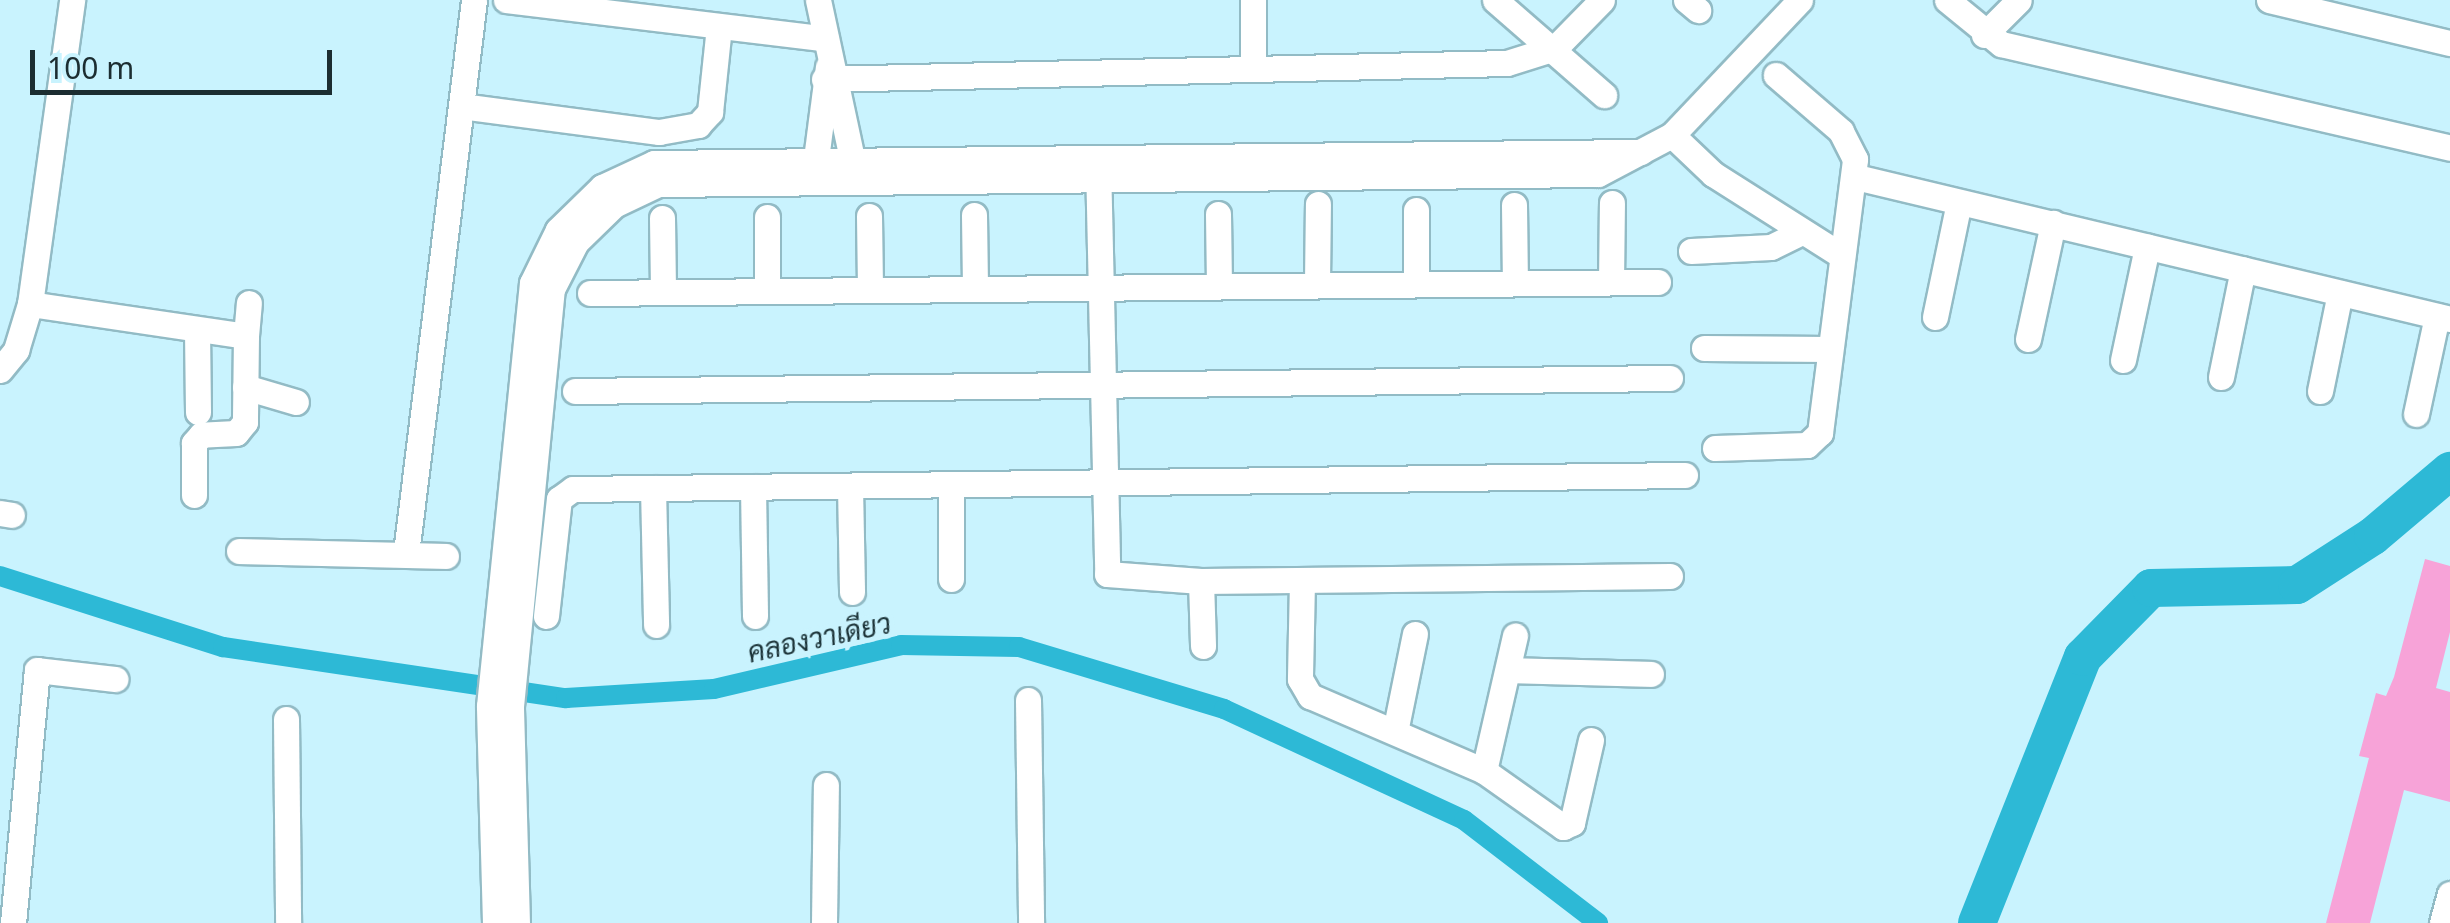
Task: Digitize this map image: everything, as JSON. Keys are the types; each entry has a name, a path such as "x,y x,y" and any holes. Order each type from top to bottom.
{"street":[{"path":"0,370 16,350 30,304 72,0"},
{"path":"406,552 474,0"},
{"path":"506,0 719,27 829,64 1253,68 1507,64 1555,48 1602,0"},
{"path":"818,0 829,64 833,164"},
{"path":"1253,0 1253,68"},
{"path":"1495,0 1555,48 1604,95"},
{"path":"496,923 500,702 525,445 532,283 558,230 602,187 654,163 1098,166 1641,152 1672,135 1800,0"},
{"path":"1947,0 1984,35 2450,148"},
{"path":"1984,35 2019,0"},
{"path":"2269,0 2450,43"},
{"path":"462,106 659,132 698,126 710,112 719,27"},
{"path":"829,64 833,164"},
{"path":"1715,448 1814,442 1856,176 1841,132 1776,75"},
{"path":"1672,135 1713,174 1842,256"},
{"path":"1098,166 1100,485 1107,574 1201,581 1670,576"},
{"path":"1856,176 2444,317 2416,414"},
{"path":"1936,318 1959,202"},
{"path":"1612,203 1612,282"},
{"path":"1318,204 1318,282"},
{"path":"1514,205 1515,282"},
{"path":"1416,210 1416,283"},
{"path":"974,214 975,289"},
{"path":"1218,214 1219,285"},
{"path":"870,216 870,290"},
{"path":"766,217 767,292"},
{"path":"662,218 663,292"},
{"path":"2028,339 2053,223"},
{"path":"1691,250 1771,247 1802,232"},
{"path":"2123,360 2147,246"},
{"path":"2221,377 2243,269"},
{"path":"590,293 1318,282 1658,282"},
{"path":"2320,391 2340,293"},
{"path":"194,494 194,443 242,429 249,303"},
{"path":"30,304 246,336"},
{"path":"197,330 198,412"},
{"path":"1704,348 1829,348"},
{"path":"575,391 1670,378"},
{"path":"244,387 296,402"},
{"path":"546,616 564,492 1685,475"},
{"path":"951,485 951,579"},
{"path":"850,486 852,592"},
{"path":"753,487 755,616"},
{"path":"653,488 656,625"},
{"path":"239,551 406,552 446,556"},
{"path":"1201,581 1204,646"},
{"path":"1302,581 1304,691 1396,727 1484,771 1568,827 1591,740"},
{"path":"1396,727 1415,634"},
{"path":"1484,771 1515,636"},
{"path":"13,923 37,670 115,679"},
{"path":"1509,670 1651,674"},
{"path":"1028,700 1032,923"},
{"path":"500,702 517,923"},
{"path":"286,719 288,923"},
{"path":"824,923 826,785"},
{"path":"2442,923 2450,894"}],"building":[{"path":"2425,559 2450,566 2450,632 2436,688 2450,692 2450,802 2404,790 2370,923 2326,923 2369,758 2359,756 2376,693 2386,696 2394,677"}],"waterway":[{"path":"1977,923 2083,657 2151,588 2297,585 2373,536 2450,471"},
{"name":"คลองวาเดียว","path":"0,576 223,647 566,698 714,689 901,645 1019,647 1224,709 1464,820 1598,923"}]}
